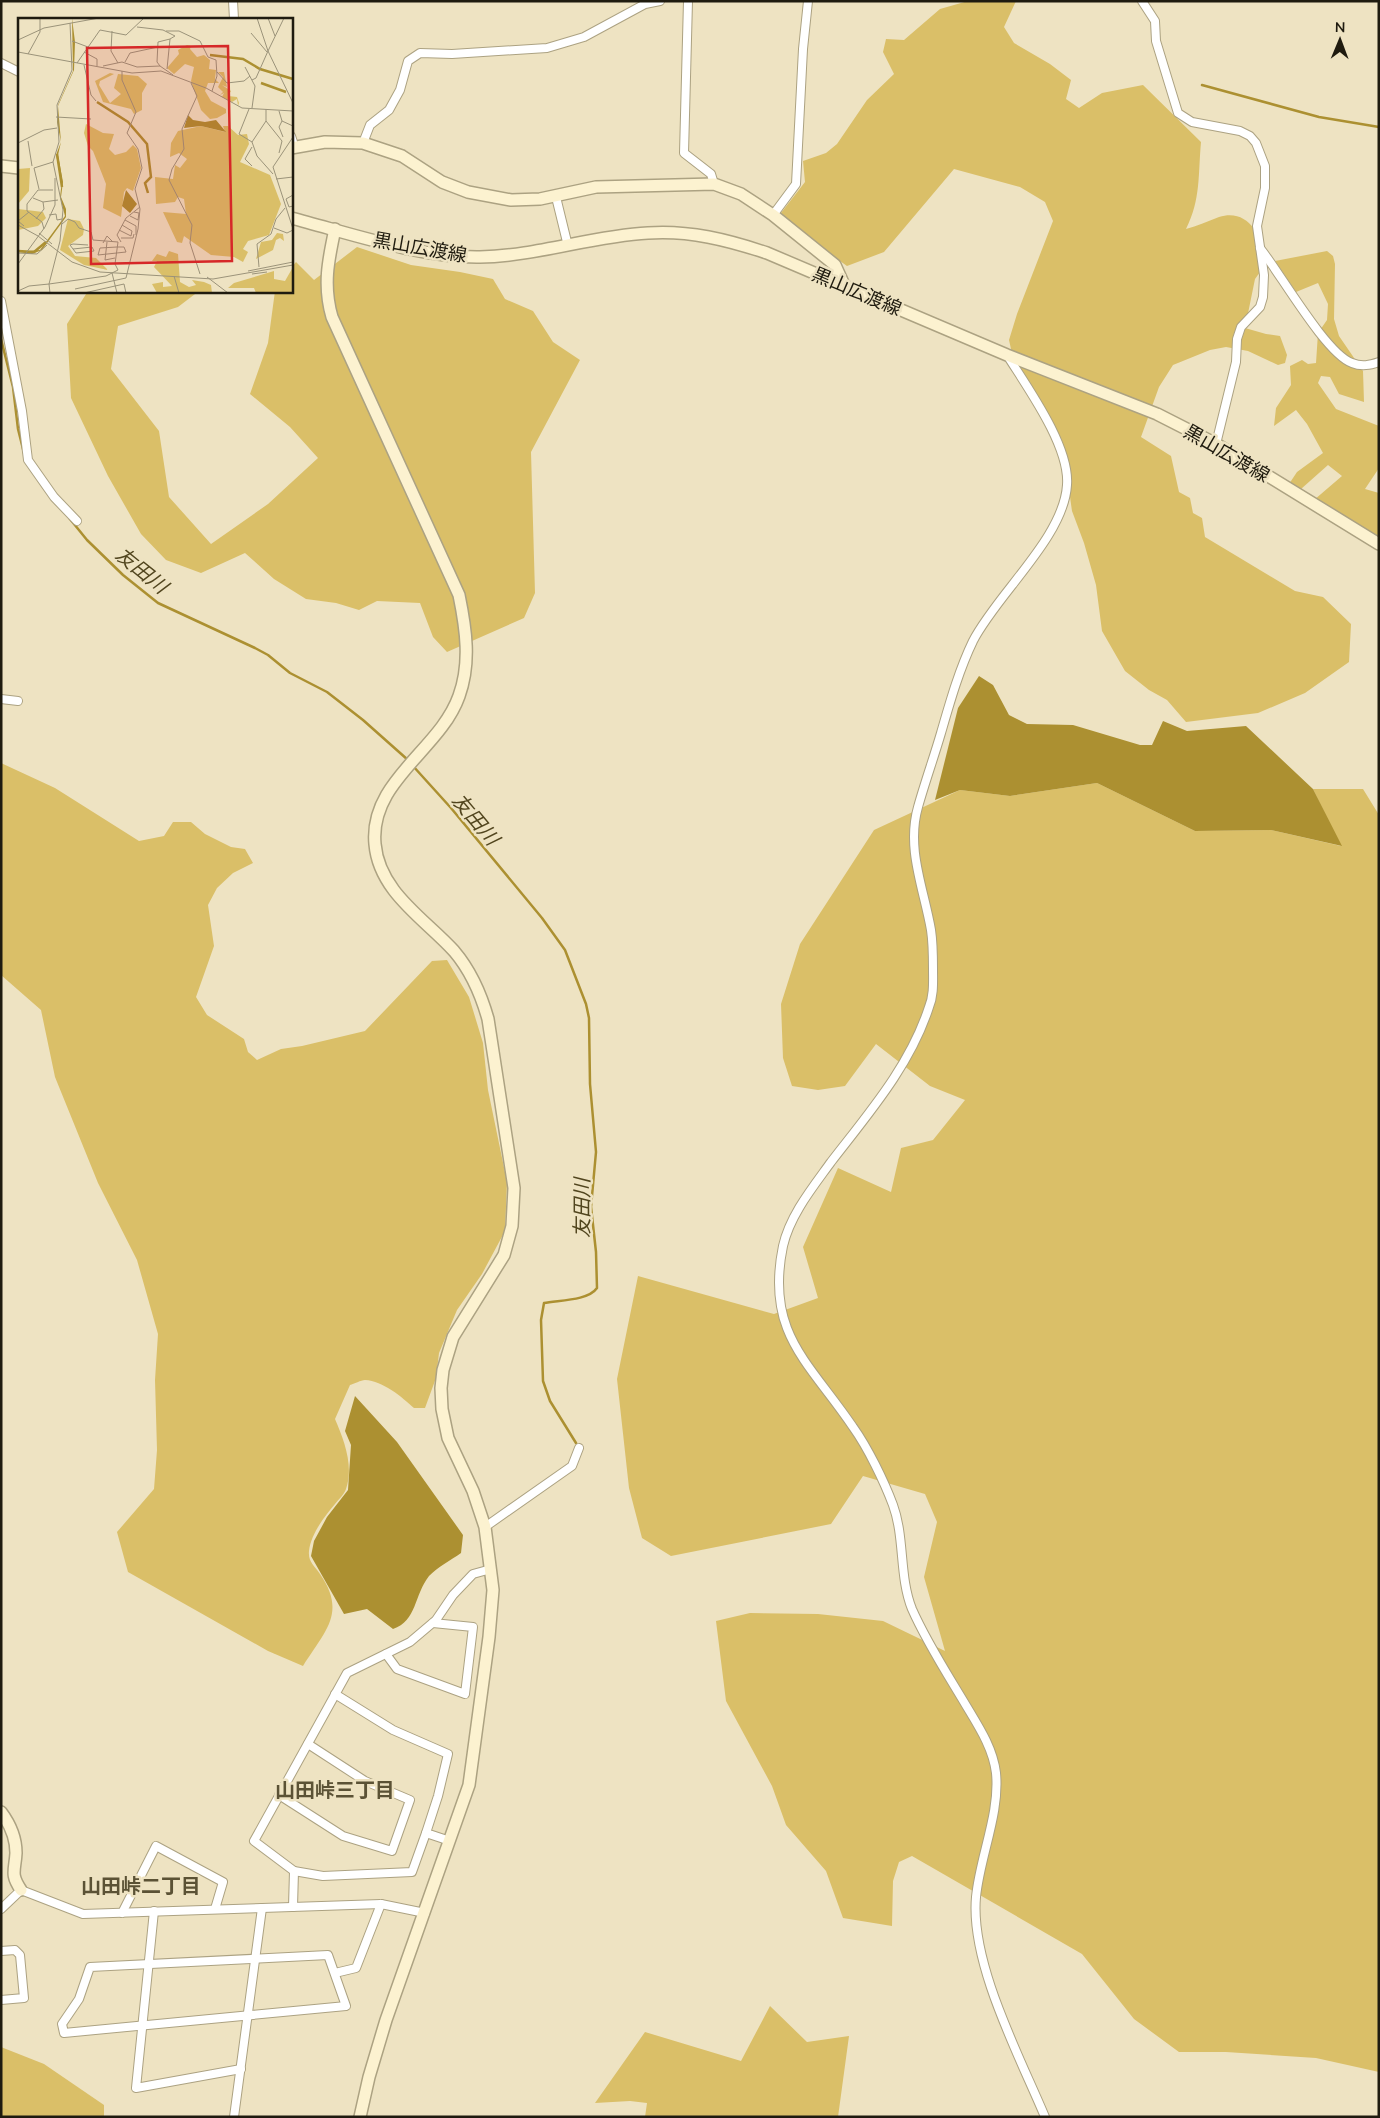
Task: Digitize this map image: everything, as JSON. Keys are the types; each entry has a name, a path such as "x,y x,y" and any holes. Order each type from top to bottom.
{"street":[{"path":"232,1 234,18"},
{"path":"363,143 370,125 389,110 400,90 408,61 420,53 452,54 547,48 584,37 645,4 660,1"},
{"path":"688,1 684,153 711,174 714,184"},
{"path":"773,215 796,184 803,48 808,1"},
{"path":"1142,1 1155,20 1156,41 1178,113 1192,122 1203,126 1240,131 1250,136 1256,143 1264,166 1265,188 1257,226 1264,276 1263,297 1260,307 1241,327 1237,339 1236,362 1216,444"},
{"path":"1,63 18,72"},
{"path":"293,148 325,142 363,143 402,156 442,182 468,192 512,200 556,197 596,187 714,184 741,194 773,215 835,265 844,285"},
{"path":"1,166 18,168"},
{"path":"556,197 568,246"},
{"name":"黒山広渡線","path":"292,218 432,253 470,257 520,254 647,233 693,234 738,244 767,253 1006,355 1157,414 1216,444 1379,544"},
{"path":"335,229 328,263 326,296 332,318 459,596 467,637 464,674 459,698 439,732 390,788 379,810 374,843 378,862 384,876 397,894 455,952 481,995 488,1019 514,1188 512,1226 504,1255 453,1337 442,1370 442,1409 448,1438 473,1491 485,1527 493,1590 478,1727 469,1785 386,2020 369,2077 360,2117"},
{"path":"1260,248 1340,356 1352,363 1367,366 1379,362"},
{"path":"1,301 22,411 28,460 54,497 76,521"},
{"path":"1006,355 1046,419 1067,470 1067,488 1062,509 1042,543 985,621 971,646 953,694 916,811 914,853 932,936 934,989 930,1006 907,1059 805,1198 784,1241 780,1307 793,1346 857,1431 892,1501 899,1526 910,1605 943,1667 981,1731 991,1754 996,1772 994,1802 976,1901 977,1937 982,1958 1009,2031 1045,2117"},
{"path":"1,700 18,701"},
{"path":"485,1527 572,1466 579,1448"},
{"path":"335,1694 393,1730 448,1754 438,1796 412,1872 323,1876 294,1871 254,1841 346,1673 410,1642 433,1622 453,1595 473,1574 491,1569"},
{"path":"386,1654 397,1669 465,1694 473,1626 433,1622"},
{"path":"279,1795 343,1836 392,1852 410,1800 365,1781 308,1744"},
{"path":"1,1812 13,1833 16,1852 12,1875 21,1890 83,1914 381,1904 425,1913"},
{"path":"426,1833 450,1841"},
{"path":"122,1913 156,1846 222,1882 215,1909"},
{"path":"293,1907 294,1871"},
{"path":"1,1909 21,1890"},
{"path":"335,1973 356,1968 381,1904"},
{"path":"234,2117 262,1908"},
{"path":"154,1911 136,2088 241,2069"},
{"path":"1,1951 15,1950 20,1955 24,1998 1,2000"},
{"path":"328,1955 335,1973 346,2006 64,2033 62,2024 80,1999 90,1967 328,1955"}],"shaded area":[{"path":"968,1 1016,1 1004,27 1014,43 1050,64 1071,80 1066,99 1079,108 1102,93 1143,85 1201,142 1197,197 1186,229 1230,215 1246,221 1262,243 1268,261 1255,279 1245,328 1280,336 1287,355 1285,363 1278,365 1248,351 1226,347 1210,350 1173,365 1159,387 1141,437 1171,456 1179,492 1190,498 1193,513 1202,518 1205,537 1295,591 1323,597 1351,624 1349,662 1305,693 1258,713 1186,722 1167,700 1149,690 1125,671 1102,631 1096,585 1084,543 1072,511 1062,440 1018,366 1009,340 1017,314 1053,221 1045,202 1020,187 954,169 884,252 847,266 811,240 781,213 805,182 803,161 826,153 837,144 867,100 894,74 883,52 886,39 904,40 940,9"},
{"path":"357,247 411,265 493,279 505,299 533,311 553,342 580,360 531,452 535,593 524,618 447,652 433,637 420,603 377,601 359,610 336,603 306,599 274,579 245,553 201,573 166,560 141,534 108,476 71,398 67,324 87,292 198,292 178,307 118,326 111,369 159,431 169,497 211,544 268,504 318,458 290,427 250,394 268,343 275,292 292,292 292,267 296,262 314,280"},
{"path":"1327,251 1333,256 1335,264 1334,319 1339,336 1363,371 1364,402 1339,394 1330,377 1321,376 1318,383 1336,409 1379,426 1379,468 1365,489 1379,493 1379,541 1314,500 1342,476 1328,465 1301,489 1289,484 1297,472 1323,453 1307,424 1296,410 1274,426 1276,408 1291,385 1290,366 1302,360 1308,364 1316,363 1318,333 1327,320 1328,304 1318,283 1296,292 1275,261"},
{"path":"979,676 993,685 1009,715 1027,724 1073,725 1140,745 1152,745 1163,721 1187,731 1246,726 1313,789 1342,846 1271,830 1195,831 1097,783 1010,796 960,790 935,800 958,708"},
{"path":"1,763 55,788 139,841 164,836 173,822 191,822 205,834 231,847 245,849 253,863 233,873 217,888 208,905 214,946 196,997 207,1015 244,1039 248,1052 257,1060 281,1049 365,1031 432,961 447,960 469,997 483,1043 488,1090 507,1182 505,1231 482,1274 457,1310 439,1353 436,1378 425,1408 414,1408 392,1390 379,1383 363,1380 350,1385 335,1419 347,1453 349,1471 346,1489 315,1532 309,1551 310,1561 328,1588 332,1600 332,1611 325,1632 303,1666 268,1651 128,1572 117,1532 154,1489 157,1450 155,1380 158,1334 137,1260 98,1183 55,1077 41,1010 1,975"},
{"path":"1097,783 1195,831 1271,830 1341,846 1313,789 1363,789 1379,815 1379,2072 1316,2058 1226,2052 1179,2052 1134,2019 1082,1954 912,1856 899,1862 893,1881 892,1926 843,1918 826,1871 786,1825 772,1786 726,1701 716,1621 750,1613 818,1614 883,1621 945,1651 924,1577 937,1522 925,1494 863,1476 831,1524 671,1556 642,1538 629,1488 617,1379 638,1276 774,1314 818,1298 803,1247 838,1168 891,1192 901,1148 933,1140 965,1100 930,1086 876,1044 845,1086 818,1090 792,1086 783,1058 781,1004 800,944 874,830 960,790 1010,796"},
{"path":"355,1396 397,1442 463,1535 461,1553 429,1576 407,1620 393,1629 367,1609 344,1614 311,1556 314,1541 327,1517 348,1490 351,1445 345,1431"},
{"path":"770,2006 807,2042 849,2036 838,2117 645,2117 647,2103 630,2101 595,2103 645,2032 741,2061"},
{"path":"1,2047 44,2064 104,2105 104,2117 1,2117"}],"waterway":[{"path":"1202,85 1319,117 1379,127"},
{"name":"友田川","path":"1,339 13,387 18,429 25,457"},
{"name":"友田川","path":"70,519 87,540 123,575 158,603 255,648 268,655 290,673 327,692 363,720 408,760"},
{"name":"友田川","path":"413,766 451,808 542,918 565,950 586,1004 589,1018 590,1084 596,1152 591,1207 596,1252 597,1288 580,1298 544,1303 541,1320 543,1381 550,1401 576,1443"}],"district":[{"name":"山田峠三丁目","path":"335,1789"},
{"name":"山田峠二丁目","path":"141,1885"}]}
